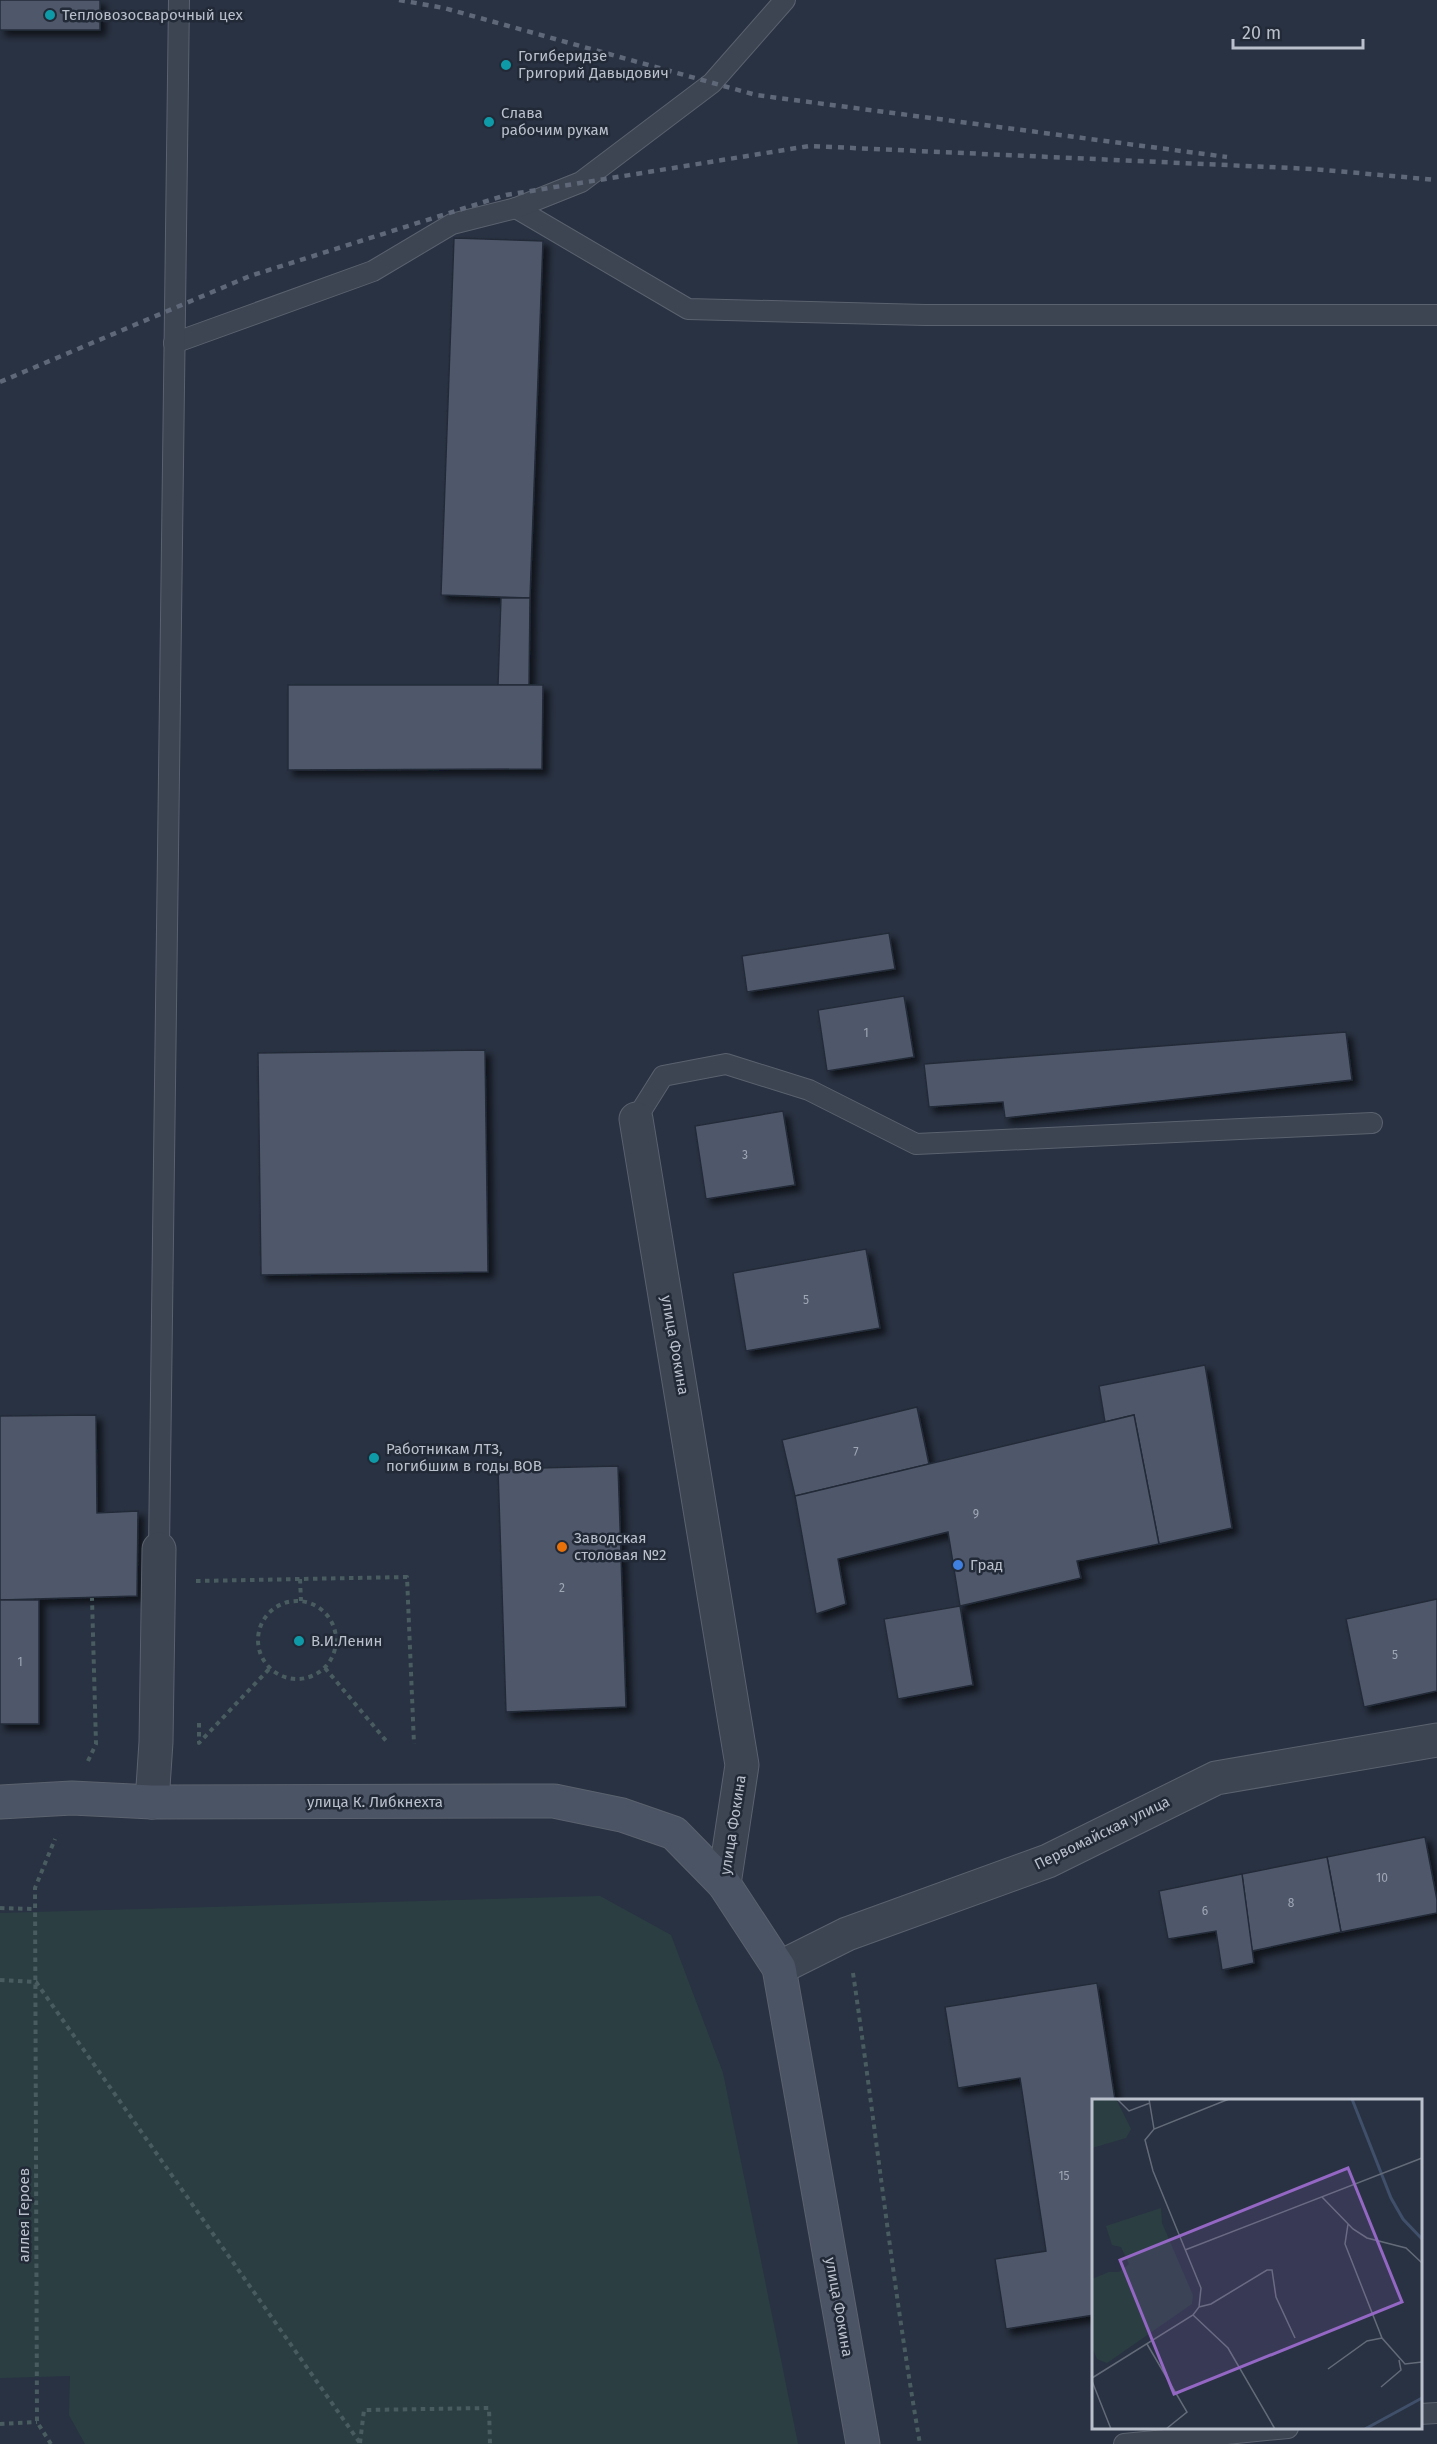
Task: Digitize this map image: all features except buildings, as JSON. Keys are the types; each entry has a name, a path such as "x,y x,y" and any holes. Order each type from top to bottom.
{"street":[{"name":"улица Фокина","path":"636,1119 742,1765 724,1884 779,1968 863,2444"},
{"path":"152,1802 156,1742 159,1549"},
{"name":"Первомайская улица","path":"779,1968 847,1934 1048,1861 1216,1778 1437,1740"},
{"name":"улица К. Либкнехта","path":"0,1802 72,1798 152,1802 554,1801 622,1815 674,1833 724,1884"}],"lane":[{"path":"159,1549 179,0"},
{"path":"174,343 373,271 452,225 516,208 581,183 712,83 785,0"},
{"path":"516,208 688,309 925,315 1437,315"},
{"path":"636,1119 663,1076 726,1064 809,1090 916,1144 1372,1123"},
{"path":"1422,2414 1437,2413"},
{"path":"1124,2444 1269,2429"}],"path":[{"path":"196,1593 195,1581 406,1577 414,1744"},
{"path":"300,1579 301,1601"},
{"path":"301,1601 315,1606 326,1615 333,1627 336,1641 333,1656 325,1668 312,1676 297,1680 282,1677 270,1669 261,1655 258,1640 261,1624 271,1611 285,1603 301,1601"},
{"path":"325,1668 388,1743"},
{"path":"199,1720 199,1743 270,1669"},
{"path":"0,1908 35,1909"},
{"path":"847,1934 888,2239 920,2444"},
{"path":"0,1980 36,1982 360,2444"},
{"name":"аллея Героев","path":"36,1982 37,2422"},
{"path":"360,2444 364,2410 489,2408 490,2444"},
{"path":"0,2424 37,2422 51,2444"}],"green space":[{"path":"600,1896 671,1935 723,2073 798,2444 85,2444 69,2415 70,2376 0,2378 0,1913"}],"railway":[{"path":"399,0 444,8 756,95 1227,157"},
{"path":"0,382 250,276 506,195 809,146 1313,169 1437,180"}],"place":[{"name":"Тепловозосварочный цех","path":"50,15"},
{"name":"Гогиберидзе Григорий Давыдович","path":"506,65"},
{"name":"Слава рабочим рукам","path":"489,122"},
{"name":"Работникам ЛТЗ, погибшим в годы ВОВ","path":"374,1458"},
{"name":"Заводская столовая №2","path":"562,1547"},
{"name":"Град","path":"958,1565"},
{"name":"В.И.Ленин","path":"299,1641"}]}
